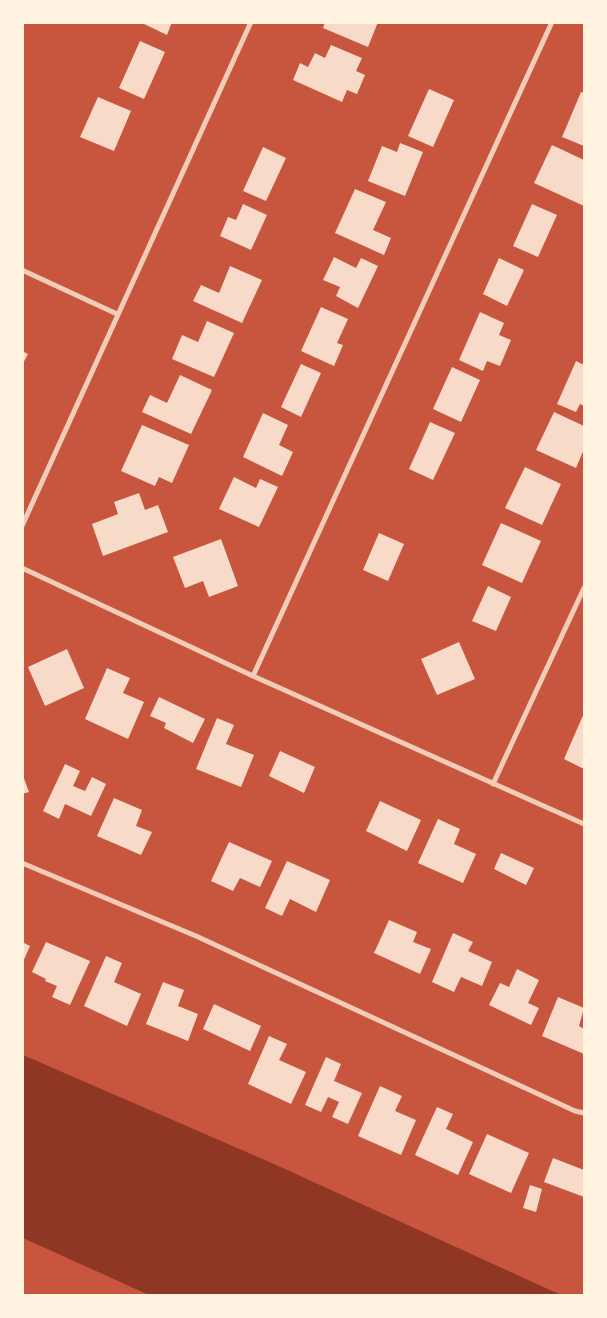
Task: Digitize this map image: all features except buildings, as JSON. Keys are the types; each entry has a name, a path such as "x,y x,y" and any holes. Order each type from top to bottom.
{"street":[{"path":"22,526 251,22"},
{"path":"253,676 552,22"},
{"path":"22,270 118,314"},
{"path":"22,568 253,676 584,824"},
{"path":"493,784 584,588"},
{"path":"22,863 196,936 584,1113"}],"shaded area":[{"path":"23,1055 274,1164 561,1295 149,1295 23,1238"}]}
